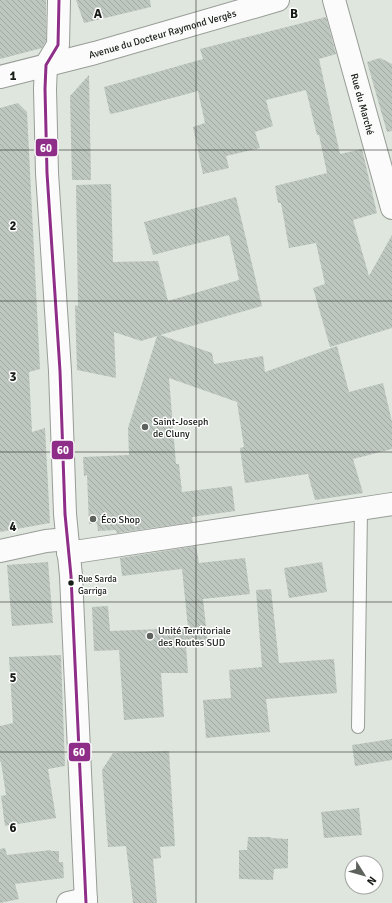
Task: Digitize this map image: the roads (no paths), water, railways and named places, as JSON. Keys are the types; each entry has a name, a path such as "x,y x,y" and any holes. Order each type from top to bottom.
{"main road":[{"path":"59,0 58,45 46,65 44,89 60,371 65,514 68,546 80,902"},
{"name":"Avenue du Docteur Raymond Vergès","path":"0,77 95,53 278,0"},
{"name":"Rue du Marché","path":"334,0 392,208"},
{"path":"0,551 46,541 68,546 392,504"}],"lane":[{"path":"358,727 361,509"}],"place":[{"name":"Saint-Joseph de Cluny","path":"145,427"},
{"name":"Éco Shop","path":"93,519"},
{"name":"Rue Sarda Garriga","path":"71,583"},
{"name":"Unité Territoriale des Routes SUD","path":"150,636"}]}
